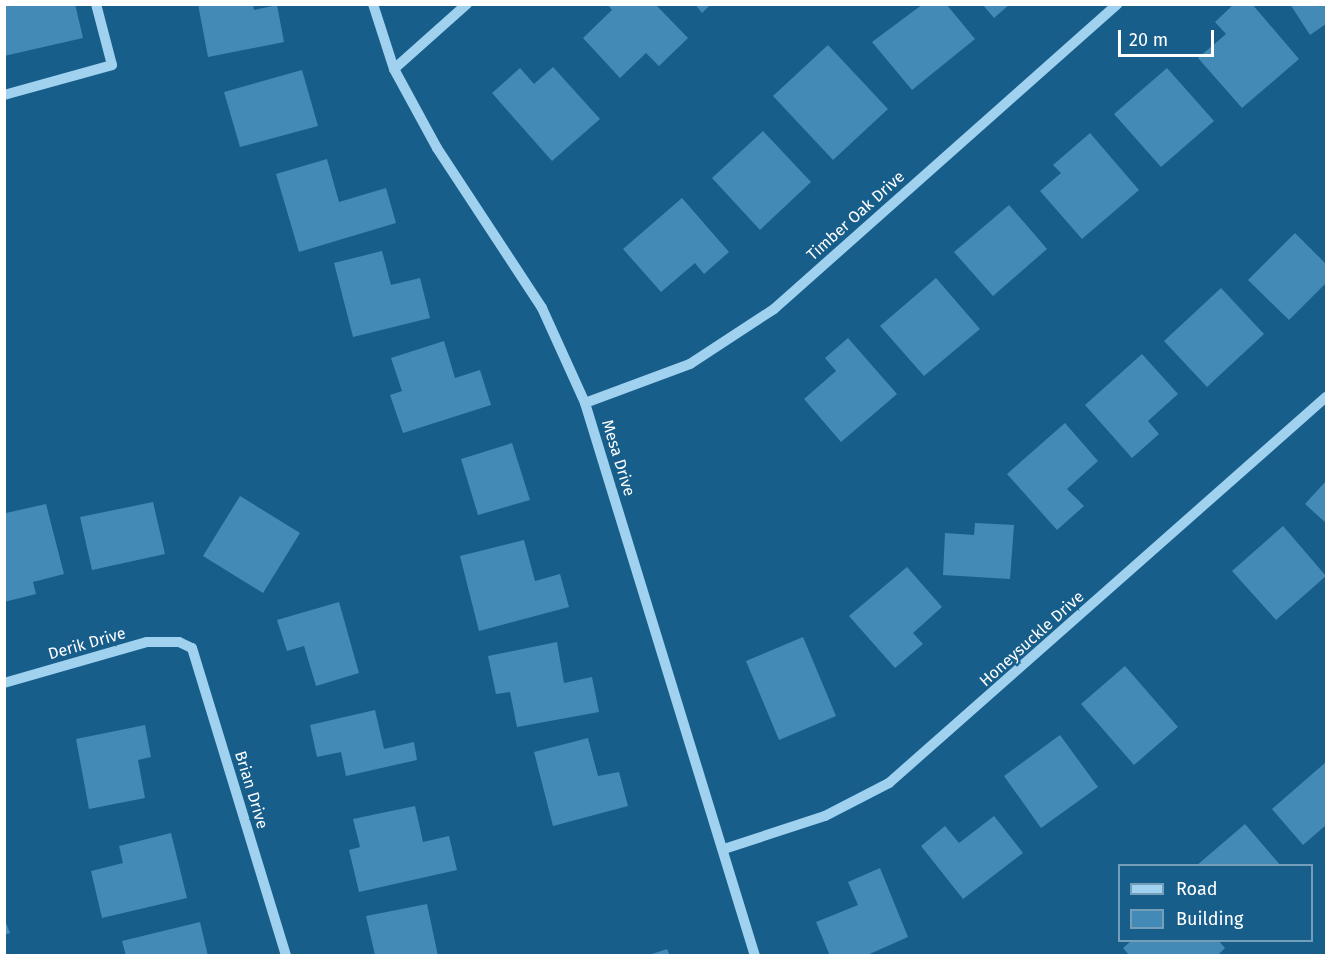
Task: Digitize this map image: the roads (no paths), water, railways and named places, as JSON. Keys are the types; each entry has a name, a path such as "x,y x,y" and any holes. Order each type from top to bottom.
{"street":[{"path":"4,95 112,65 96,4"},
{"name":"Mesa Drive","path":"373,4 394,69 437,148 542,308 585,403 724,849 754,956"},
{"path":"394,69 467,4"},
{"name":"Timber Oak Drive","path":"585,403 690,364 774,309 1118,4"},
{"name":"Honeysuckle Drive","path":"724,849 825,816 889,783 1326,397"},
{"name":"Derik Drive","path":"4,683 147,642 179,642"},
{"name":"Brian Drive","path":"179,642 192,648 285,956"}]}
